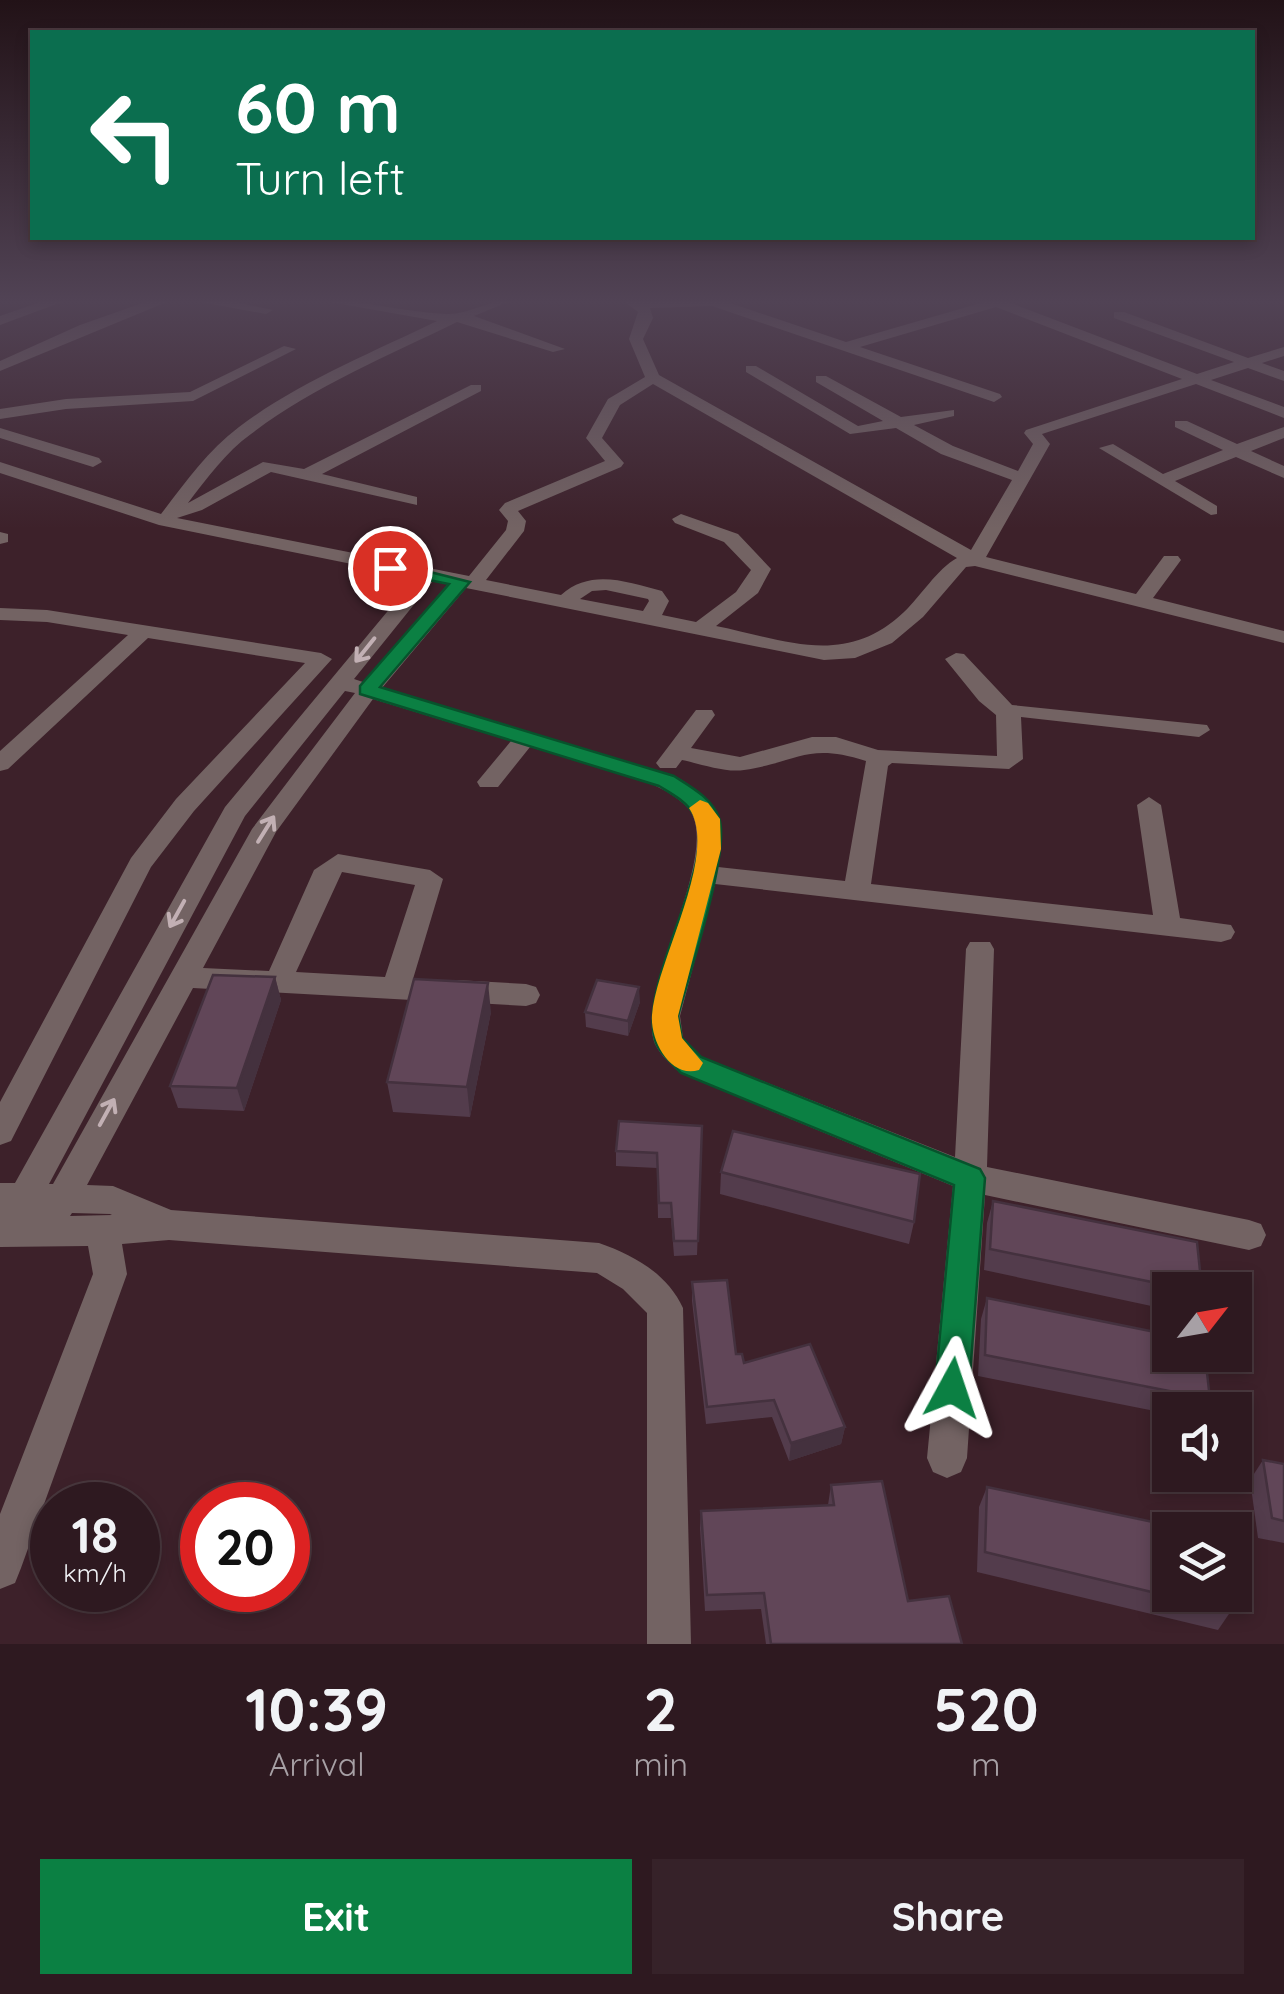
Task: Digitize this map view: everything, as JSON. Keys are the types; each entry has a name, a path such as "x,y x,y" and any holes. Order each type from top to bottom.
{"street":[{"path":"0,414 66,404 193,396 234,376"},
{"path":"170,517 186,489 245,430 337,376"},
{"path":"762,376 847,429 864,431 948,413"},
{"path":"934,376 994,397"},
{"path":"1184,376 1284,413"},
{"path":"0,467 170,517 428,575 824,654 862,652 883,645 960,563 975,560 1042,444 1032,434 1214,376"},
{"path":"45,1232 265,829 367,690 515,531 518,522 508,510 615,463 594,438 614,402 652,378 975,560 1284,637"},
{"path":"821,379 964,458 1022,478"},
{"path":"304,476 476,388"},
{"path":"1181,424 1284,473"},
{"path":"0,432 93,462"},
{"path":"1165,478 1284,432"},
{"path":"1108,448 1165,478 1177,491 1212,510"},
{"path":"170,517 269,466 411,501"},
{"path":"681,519 731,538 760,569 738,603 714,612 699,630"},
{"path":"1142,600 1171,560"},
{"path":"428,575 234,813 12,1197 3,1232 104,1232 168,1225 599,1258 647,1284 665,1308 669,1644"},
{"path":"0,614 47,616 322,660 246,735 140,864 0,1132"},
{"path":"0,764 143,632"},
{"path":"956,659 987,696 1008,712 1199,730"},
{"path":"340,682 657,778 694,798 708,819 709,849 665,1016 669,1042 691,1065 970,1178 1250,1235"},
{"path":"676,752 740,764 812,744 836,744 879,758 1001,764 1011,759 1008,712"},
{"path":"657,778 704,715"},
{"path":"488,782 526,738"},
{"path":"856,891 879,758"},
{"path":"1149,805 1168,926"},
{"path":"278,982 326,870 338,862 430,879 396,988"},
{"path":"703,874 1222,932"},
{"path":"946,1458 970,1178 980,948"},
{"path":"182,977 526,995"},
{"path":"12,1197 113,1200 168,1225"},
{"path":"0,1568 110,1274 104,1232"}],"building":[{"path":"213,975 275,977 237,1088 170,1086"},
{"path":"414,979 488,983 467,1087 387,1082"},
{"path":"597,980 639,987 628,1021 585,1012"},
{"path":"619,1121 702,1126 698,1241 674,1241 671,1203 659,1203 657,1153 616,1151"},
{"path":"733,1131 920,1174 914,1222 721,1172"},
{"path":"993,1201 1197,1242 1200,1272 1152,1272 1152,1282 990,1249"},
{"path":"727,1280 736,1354 742,1354 744,1363 810,1344 845,1427 791,1443 774,1400 707,1407 692,1282"},
{"path":"987,1298 1152,1331 1152,1372 1207,1372 1209,1392 1174,1392 985,1355"},
{"path":"1263,1460 1284,1464 1284,1521 1272,1518"},
{"path":"882,1481 908,1601 949,1596 962,1644 771,1644 764,1593 707,1595 701,1511 834,1505 831,1485"},
{"path":"987,1487 1152,1522 1152,1592 985,1552"}],"slow traffic":[{"path":"689,1063 669,1042 665,1016 709,849 708,819 700,808"}],"route":[{"path":"390,568 462,582 367,690 666,781 694,798 708,819 709,849 665,1016 669,1042 691,1065 970,1178 952,1388"}]}
